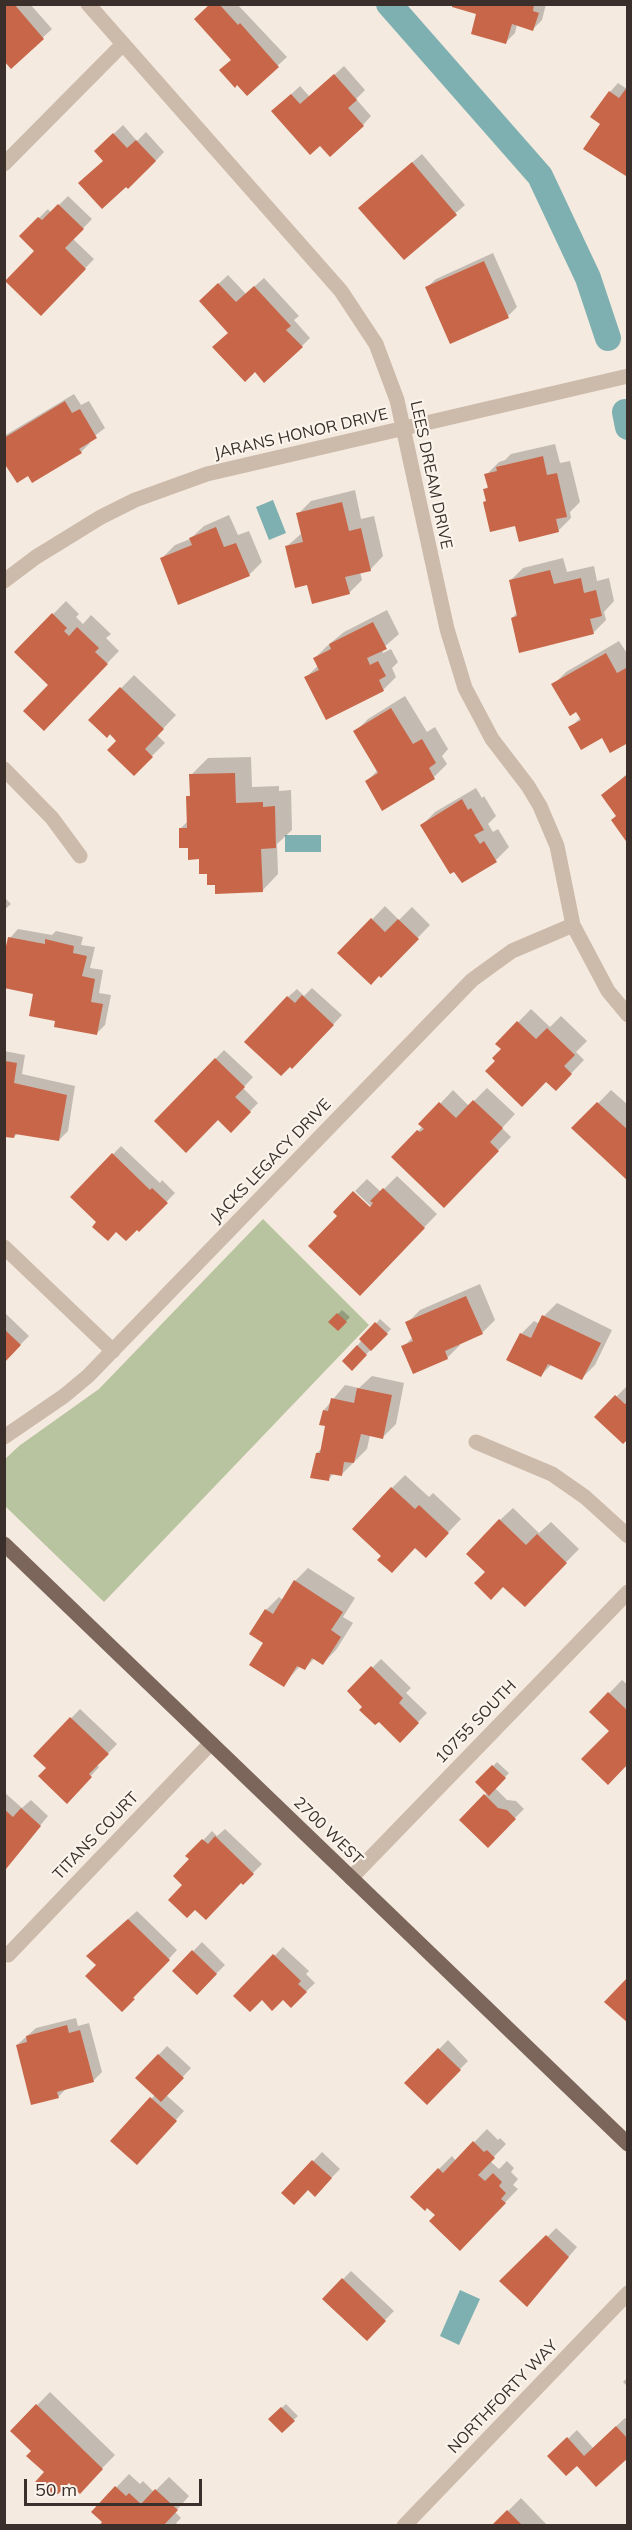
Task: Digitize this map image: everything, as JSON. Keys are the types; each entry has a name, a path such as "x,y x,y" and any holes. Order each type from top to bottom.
{"main road":[{"name":"2700 WEST","path":"4,1544 627,2144"}],"street":[{"name":"LEES DREAM DRIVE","path":"88,4 353,306 365,324 386,365 403,428 458,671 483,723 528,786 551,828 562,864 573,925 608,991 627,1015"},
{"path":"4,164 123,44"},
{"name":"JARANS HONOR DRIVE","path":"4,581 68,536 135,500 207,474 627,376"},
{"path":"4,769 45,809 80,856"},
{"name":"JACKS LEGACY DRIVE","path":"4,1437 64,1396 113,1351 472,980 512,951 573,925"},
{"path":"4,1247 113,1351"},
{"path":"476,1442 533,1465 569,1485 627,1536"},
{"name":"10755 SOUTH","path":"351,1878 627,1592"},
{"name":"TITANS COURT","path":"8,1955 211,1743"},
{"name":"NORTHFORTY WAY","path":"404,2526 627,2293"}],"green space":[{"path":"263,1219 369,1325 104,1602 5,1506 4,1460 19,1446 99,1389"}],"water":[{"path":"273,500 286,533 269,540 256,507"},
{"path":"285,835 321,835 321,852 285,852"},
{"path":"460,2290 480,2299 459,2345 440,2336"}],"building":[{"path":"4,4 14,4 44,39 11,69 4,61"},
{"path":"210,4 219,4 238,25 240,23 279,67 247,96 237,85 235,88 219,70 231,60 194,19"},
{"path":"452,4 534,4 533,11 539,13 533,31 512,24 506,44 471,34 476,14 452,7"},
{"path":"334,74 357,100 348,108 364,126 330,157 320,146 310,155 271,111 291,94 300,104"},
{"path":"628,86 628,175 626,176 583,149 600,124 590,117 609,91 619,98"},
{"path":"113,133 127,148 136,140 156,161 128,189 126,187 102,209 78,183 103,161 94,151"},
{"path":"412,162 457,215 404,260 358,208"},
{"path":"58,204 84,229 65,248 86,269 41,316 5,281 34,251 19,236 38,217 42,220"},
{"path":"484,261 509,318 450,344 425,287"},
{"path":"218,283 236,302 254,286 291,326 286,330 303,347 264,383 255,372 245,382 212,347 228,333 199,301"},
{"path":"65,401 72,413 80,409 97,438 79,449 82,453 32,483 28,476 17,483 4,463 4,438"},
{"path":"543,456 547,475 557,473 567,517 556,519 559,532 519,542 515,526 490,532 483,502 486,501 483,489 488,488 484,474 497,471 496,467"},
{"path":"342,502 349,531 361,528 371,571 345,577 350,594 312,604 307,585 295,588 285,546 303,542 296,513"},
{"path":"216,527 224,547 236,543 250,576 178,605 160,558 192,545 189,538"},
{"path":"550,570 554,584 581,578 584,593 596,590 602,616 590,619 594,634 519,653 511,618 517,616 509,580"},
{"path":"52,613 67,628 64,631 69,636 77,627 99,648 95,652 108,664 44,731 23,711 48,685 14,652"},
{"path":"373,622 387,649 367,658 370,665 378,661 386,676 379,680 384,691 326,720 304,677 319,670 313,658 331,649 329,644"},
{"path":"606,653 617,673 626,668 628,670 628,743 610,753 602,738 581,750 568,727 581,720 576,712 570,716 551,684"},
{"path":"120,687 164,729 145,749 153,757 134,776 107,750 116,741 110,734 107,738 88,720"},
{"path":"391,708 413,744 422,739 436,763 429,768 435,779 382,811 365,781 378,773 353,731"},
{"path":"235,773 236,803 263,802 263,807 275,806 276,848 261,849 263,892 215,894 215,885 207,885 207,874 199,874 199,859 188,860 188,848 179,848 179,828 187,828 186,796 190,796 189,774"},
{"path":"628,774 628,844 611,820 616,816 601,795"},
{"path":"462,799 468,810 471,808 484,830 474,835 480,844 484,841 497,862 462,883 454,872 450,874 420,825"},
{"path":"371,918 385,932 398,919 419,939 381,978 379,976 371,985 337,953"},
{"path":"8,937 45,944 45,939 74,946 73,953 87,956 82,976 95,979 91,1002 103,1004 97,1035 54,1027 55,1021 29,1016 33,994 4,988 4,955"},
{"path":"302,995 334,1025 292,1069 290,1067 281,1076 244,1042 287,996 295,1003"},
{"path":"517,1021 536,1039 547,1028 575,1055 564,1066 572,1074 556,1091 546,1082 522,1107 485,1071 495,1061 492,1058 501,1049 495,1044"},
{"path":"215,1058 245,1087 235,1097 251,1112 231,1133 218,1120 186,1153 154,1121"},
{"path":"5,1061 17,1063 14,1083 67,1095 59,1141 15,1134 14,1138 5,1137"},
{"path":"473,1100 503,1128 490,1142 499,1151 444,1208 391,1157 417,1130 420,1132 424,1129 418,1124 439,1102 456,1118"},
{"path":"597,1102 628,1130 628,1181 571,1128"},
{"path":"112,1153 150,1190 152,1188 168,1203 139,1232 137,1230 126,1241 116,1232 108,1241 92,1227 96,1222 70,1197"},
{"path":"383,1188 425,1228 360,1296 308,1246 337,1216 333,1212 353,1191 370,1207 373,1203 370,1201"},
{"path":"466,1296 483,1334 445,1351 448,1359 413,1374 401,1346 413,1341 405,1322"},
{"path":"337,1313 347,1322 338,1331 328,1322"},
{"path":"542,1315 601,1343 582,1380 548,1364 541,1377 506,1360 520,1333 531,1338"},
{"path":"375,1322 388,1334 371,1351 359,1339"},
{"path":"4,1329 21,1345 4,1363"},
{"path":"357,1345 367,1355 352,1371 342,1361"},
{"path":"357,1388 392,1395 383,1439 361,1434 354,1463 344,1462 342,1476 330,1474 329,1481 310,1478 316,1453 320,1453 325,1426 319,1425 323,1410 328,1411 331,1398 354,1403"},
{"path":"615,1395 625,1404 628,1402 628,1439 623,1444 594,1417"},
{"path":"391,1487 415,1509 419,1505 449,1533 426,1558 415,1548 392,1573 377,1560 381,1556 352,1529"},
{"path":"499,1519 526,1545 537,1534 567,1563 525,1607 503,1587 491,1600 474,1583 485,1572 466,1554"},
{"path":"294,1580 343,1612 331,1630 341,1637 323,1665 312,1658 305,1670 297,1666 284,1687 249,1665 263,1643 249,1634 265,1609 273,1614"},
{"path":"371,1666 403,1698 399,1703 419,1723 400,1743 379,1722 375,1725 359,1710 362,1707 347,1691"},
{"path":"608,1692 628,1711 628,1764 608,1785 581,1759 609,1731 589,1712"},
{"path":"70,1717 109,1754 89,1774 92,1777 67,1804 38,1776 46,1768 33,1756"},
{"path":"492,1765 506,1778 489,1796 475,1782"},
{"path":"484,1794 498,1808 507,1810 516,1819 488,1848 459,1820"},
{"path":"21,1808 41,1826 6,1869 4,1868 4,1809 13,1817"},
{"path":"215,1836 254,1874 243,1885 241,1883 206,1920 195,1910 187,1918 168,1900 182,1885 173,1876 189,1859 185,1856 202,1839 208,1844"},
{"path":"128,1919 170,1960 122,2012 85,1976 96,1965 86,1956"},
{"path":"192,1950 217,1974 197,1995 172,1971"},
{"path":"273,1954 301,1981 298,1984 307,1992 291,2008 283,2000 272,2011 262,2000 250,2012 233,1996"},
{"path":"628,1977 628,2023 604,2002"},
{"path":"67,2025 69,2033 80,2030 94,2082 57,2092 59,2098 31,2105 16,2045 27,2042 26,2036"},
{"path":"438,2048 461,2070 427,2105 404,2083"},
{"path":"158,2054 184,2078 161,2102 135,2078"},
{"path":"150,2097 177,2121 137,2165 110,2141"},
{"path":"473,2141 484,2152 487,2150 495,2158 478,2175 485,2181 493,2173 502,2182 499,2186 506,2193 501,2199 506,2203 460,2251 429,2221 435,2215 427,2208 425,2211 410,2197 438,2168 443,2173"},
{"path":"312,2160 332,2178 315,2197 308,2190 294,2205 281,2193"},
{"path":"546,2235 569,2257 527,2307 499,2281"},
{"path":"342,2278 386,2321 367,2341 322,2299"},
{"path":"36,2404 103,2469 80,2494 69,2483 58,2494 48,2494 35,2482 44,2472 26,2456 31,2451 10,2431"},
{"path":"281,2407 295,2421 282,2433 268,2419"},
{"path":"616,2426 628,2439 628,2458 596,2487 577,2466 566,2476 547,2456 567,2437 584,2456"},
{"path":"115,2486 126,2496 129,2493 141,2504 155,2489 178,2510 163,2526 99,2526 102,2522 91,2512"},
{"path":"507,2510 523,2526 491,2526"}],"waterway":[{"path":"389,4 540,176 588,278 608,338"},
{"path":"625,412 628,427"}]}
